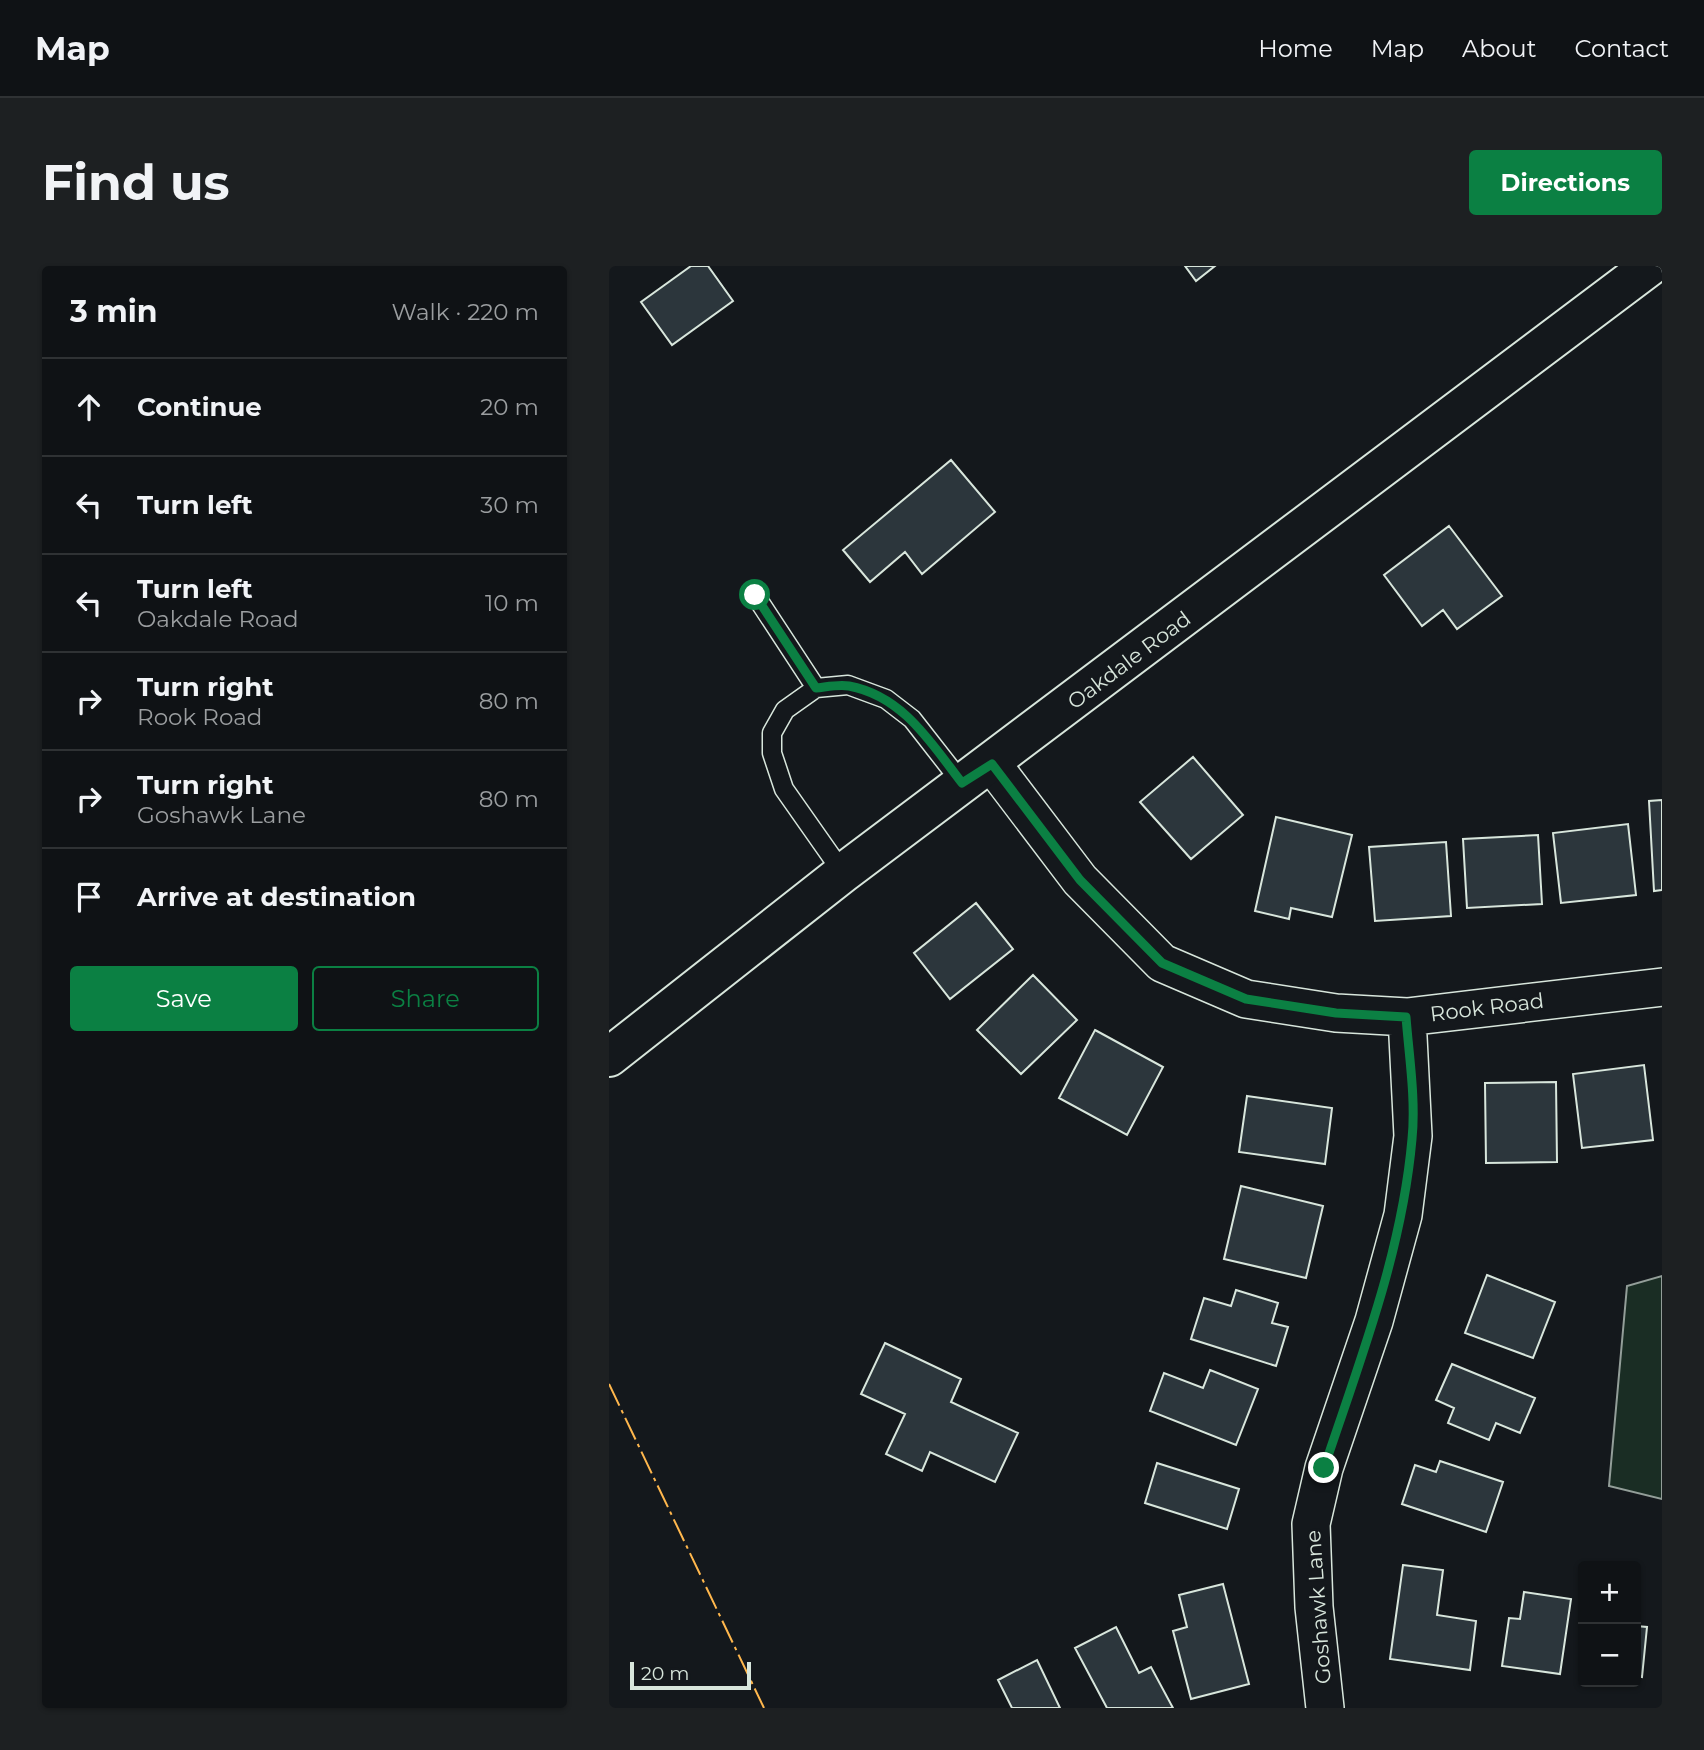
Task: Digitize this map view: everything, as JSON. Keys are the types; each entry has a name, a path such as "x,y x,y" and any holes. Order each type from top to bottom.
{"main road":[{"name":"Oakdale Road","path":"609,1057 843,873 1650,266"}],"street":[{"name":"Rook Road","path":"977,774 1162,963 1246,999 1336,1013 1406,1017 1662,987"},
{"name":"Goshawk Lane","path":"1325,1708 1314,1607 1311,1524 1324,1468 1374,1321 1403,1216 1413,1136 1406,1017"}],"lane":[{"path":"755,595 816,688"},
{"path":"843,873 784,789 772,753 772,733 786,710 816,688 848,685 885,699 977,774"}],"green space":[{"path":"1662,1276 1662,1499 1609,1486 1627,1286"}],"building":[{"path":"691,266 708,266 733,301 672,345 641,302"},
{"path":"1185,266 1215,266 1196,281"},
{"path":"951,460 995,512 922,574 905,552 870,582 843,550"},
{"path":"1449,526 1502,596 1457,629 1443,610 1422,626 1384,575"},
{"path":"1193,757 1243,815 1191,859 1140,802"},
{"path":"1662,800 1662,890 1654,891 1649,801"},
{"path":"1276,817 1352,835 1332,917 1291,908 1289,919 1255,911"},
{"path":"1628,824 1636,895 1561,903 1553,833"},
{"path":"1538,835 1542,904 1467,908 1463,839"},
{"path":"1446,842 1451,916 1375,921 1369,847"},
{"path":"976,903 1013,949 950,999 914,953"},
{"path":"1033,975 1077,1020 1021,1074 977,1030"},
{"path":"1095,1030 1163,1067 1127,1135 1059,1098"},
{"path":"1644,1065 1653,1140 1582,1148 1573,1074"},
{"path":"1556,1082 1557,1162 1486,1163 1485,1083"},
{"path":"1247,1096 1332,1108 1325,1164 1239,1152"},
{"path":"1241,1186 1323,1206 1306,1278 1224,1259"},
{"path":"1487,1275 1555,1302 1533,1358 1465,1333"},
{"path":"1236,1290 1278,1303 1272,1323 1288,1327 1276,1366 1191,1339 1204,1298 1231,1306"},
{"path":"885,1343 961,1379 951,1402 1018,1433 995,1482 930,1452 922,1471 886,1454 905,1414 861,1394"},
{"path":"1452,1364 1535,1398 1520,1433 1496,1423 1489,1440 1448,1423 1454,1408 1436,1400"},
{"path":"1210,1370 1258,1389 1236,1445 1150,1411 1164,1373 1203,1388"},
{"path":"1440,1461 1503,1482 1486,1532 1402,1504 1415,1465 1436,1472"},
{"path":"1157,1463 1239,1489 1227,1529 1145,1503"},
{"path":"1403,1565 1443,1570 1437,1615 1476,1621 1470,1670 1390,1659"},
{"path":"1223,1584 1249,1684 1191,1699 1173,1631 1187,1627 1179,1595"},
{"path":"1524,1592 1571,1599 1560,1674 1502,1666 1509,1618 1520,1619"},
{"path":"1641,1626 1647,1627 1641,1677"},
{"path":"1116,1627 1139,1673 1151,1667 1173,1708 1107,1708 1075,1648"},
{"path":"1037,1660 1060,1708 1012,1708 998,1680"}],"power":[{"path":"609,1384 764,1708"}],"route":[{"path":"755,595 816,688 848,685 885,699 912,719 962,783 992,764 1080,880 1162,963 1246,999 1336,1013 1406,1017 1413,1136 1403,1216 1374,1321 1324,1468"}]}
